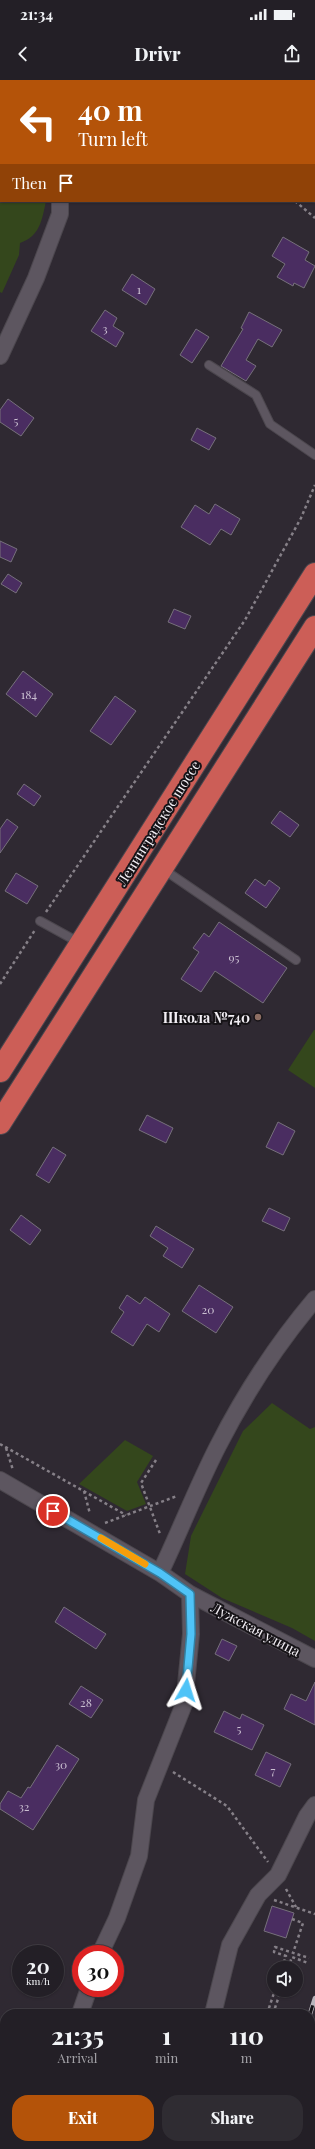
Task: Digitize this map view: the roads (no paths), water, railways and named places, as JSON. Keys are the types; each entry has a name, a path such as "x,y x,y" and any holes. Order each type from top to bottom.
{"highway":[{"name":"Ленинградское шоссе","path":"0,1071 82,944 315,574"},
{"name":"Ленинградское шоссе","path":"0,1123 315,627"}],"street":[{"path":"0,356 36,278 60,214 60,202"},
{"path":"160,1573 218,1447 253,1382 297,1320 315,1299"},
{"path":"7,1476 160,1573 190,1594"},
{"name":"Лужская улица","path":"104,1945 117,1918 139,1856 146,1800 184,1704 191,1634 190,1594 315,1658"},
{"path":"214,2009 230,1945 258,1895 278,1875 306,1816 315,1806"},
{"path":"82,2009 85,1997"}],"lane":[{"path":"209,365 256,395 270,424 315,456"},
{"path":"162,870 296,960"},
{"path":"40,921 82,944"}],"railway":[{"path":"312,2009 315,1998"}],"place":[{"name":"Школа №740","path":"258,1017"}]}
